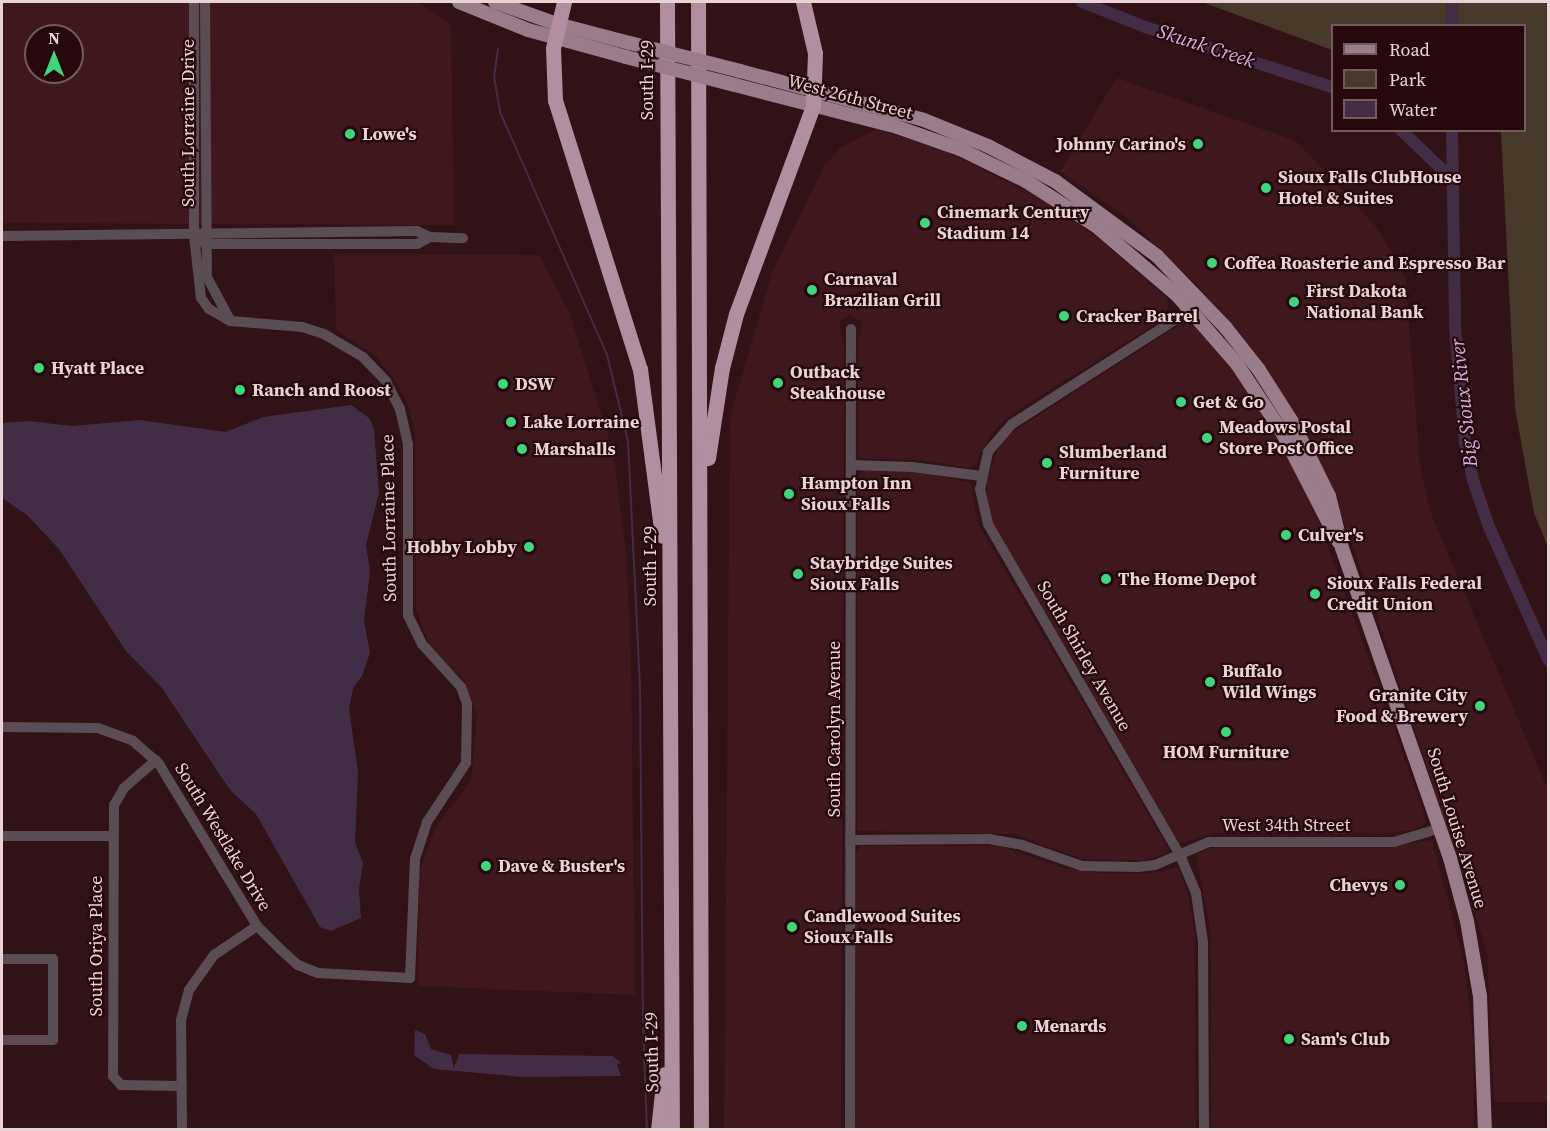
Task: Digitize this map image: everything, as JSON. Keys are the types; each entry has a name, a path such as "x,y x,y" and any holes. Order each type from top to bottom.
{"highway":[{"path":"564,2 556,31 552,76 558,111 642,377 653,444 659,522 670,571"},
{"name":"South I-29","path":"667,2 672,1130"},
{"path":"698,2 701,1130"},
{"path":"700,542 711,426 729,339 814,98 814,42 804,2"},
{"path":"658,1130 671,1039"}],"main road":[{"name":"West 26th Street","path":"459,2 556,31 626,57 735,85 924,120 1033,169 1132,235 1196,306"},
{"name":"West 26th Street","path":"495,2 556,31 630,43 740,71 814,98"},
{"name":"South Louise Avenue","path":"1196,306 1267,408 1342,548 1441,828 1476,965 1484,1034 1485,1130"}],"street":[{"name":"South Lorraine Drive","path":"194,2 194,236"},
{"name":"South Lorraine Drive","path":"205,2 205,244"},
{"path":"2,236 194,236 205,231 417,231 430,237 463,238"},
{"path":"194,236 205,244 417,244 430,237"},
{"name":"South Lorraine Place","path":"194,236 201,298 209,309 230,321 302,327 342,342 379,373 396,399 404,422 408,452 405,578 408,615 422,644 461,687 468,713 465,763 427,822 415,859 410,978"},
{"path":"205,244 207,277 230,321"},
{"name":"South Shirley Avenue","path":"1196,306 1012,424 988,452 981,476 988,524 1180,855 1196,893 1203,925 1204,1130"},
{"name":"South Carolyn Avenue","path":"850,1130 851,329"},
{"path":"851,465 912,467 981,476"},
{"name":"South Westlake Drive","path":"2,727 98,728 133,741 156,760 257,926 298,965 318,973 410,978"},
{"name":"South Oriya Place","path":"156,760 117,796 113,836 113,1079 121,1085 181,1086"},
{"name":"West 34th Street","path":"850,840 1000,840 1082,866 1101,867 1155,865 1209,842 1394,842 1441,828"},
{"path":"2,836 113,836"},
{"path":"182,1130 181,1020 194,980 219,950 257,926"},
{"path":"2,959 54,959 53,1040 2,1040"}],"shaded area":[{"path":"2,2 418,2 451,24 454,225 2,223"},
{"path":"1117,78 1296,141 1373,223 1405,272 1420,465 1430,511 1548,790 1548,1102 1494,1102 1487,952 1377,615 1331,486 1229,323 1199,287 1127,218 1060,171"},
{"path":"876,129 943,150 1036,196 1101,240 1167,298 1169,311 1156,324 1010,415 991,434 974,466 969,468 926,461 858,458 858,343 863,322 850,315 839,321 844,347 841,1129 724,1130 730,417 772,273 824,166 840,148"},
{"path":"334,254 539,255 569,312 613,451 626,553 631,655 635,995 418,986 419,873 436,826 471,781 477,716 464,680 430,647 416,609 415,434 408,403 376,356 336,330"},
{"path":"1187,320 1192,321 1243,381 1277,435 1320,524 1426,818 1424,825 1413,830 1383,834 1216,833 1180,844 993,522 987,505 987,477 1000,444 1011,433"},
{"path":"864,470 928,473 971,483 977,522 1168,848 1166,853 1146,860 1082,859 1013,834 857,831 857,477"},
{"path":"1432,840 1464,962 1473,1038 1474,1129 1211,1129 1211,934 1196,854 1218,846 1387,847"},
{"path":"860,846 1001,846 1063,868 1103,873 1152,873 1178,867 1188,894 1195,934 1196,1129 855,1130 856,852"}],"green space":[{"path":"1202,2 1548,2 1548,547 1534,513 1515,408 1501,132 1526,132 1526,24 1331,24 1331,50"}],"water":[{"path":"351,405 369,418 374,429 379,493 366,545 370,572 364,621 370,653 362,676 353,688 349,709 358,772 355,843 363,863 359,889 361,918 331,931 320,927 256,814 230,790 162,688 126,651 59,549 27,515 2,498 2,423 29,421 72,426 139,420 226,432 263,417"},
{"path":"415,1030 425,1034 431,1049 451,1055 454,1068 459,1054 613,1056 621,1063 617,1064 621,1076 523,1077 434,1069 414,1055"}],"waterway":[{"name":"Skunk Creek","path":"1082,2 1145,27 1331,87"},
{"name":"Big Sioux River","path":"1452,2 1452,24"},
{"path":"498,49 494,77 500,112 607,355 628,441 640,687 643,1022 647,1130"},
{"name":"Skunk Creek","path":"1403,132 1453,180"},
{"name":"Big Sioux River","path":"1452,132 1455,326 1465,442 1473,480 1489,527 1548,659"}],"place":[{"name":"Lowe's","path":"350,134"},
{"name":"Johnny Carino's","path":"1198,144"},
{"name":"Sioux Falls ClubHouse Hotel & Suites","path":"1266,188"},
{"name":"Cinemark Century Stadium 14","path":"925,223"},
{"name":"Coffea Roasterie and Espresso Bar","path":"1212,263"},
{"name":"Carnaval Brazilian Grill","path":"812,290"},
{"name":"First Dakota National Bank","path":"1294,302"},
{"name":"Cracker Barrel","path":"1064,316"},
{"name":"Hyatt Place","path":"39,368"},
{"name":"Outback Steakhouse","path":"778,383"},
{"name":"DSW","path":"503,384"},
{"name":"Ranch and Roost","path":"240,390"},
{"name":"Get & Go","path":"1181,402"},
{"name":"Lake Lorraine","path":"511,422"},
{"name":"Meadows Postal Store Post Office","path":"1207,438"},
{"name":"Marshalls","path":"522,449"},
{"name":"Slumberland Furniture","path":"1047,463"},
{"name":"Hampton Inn Sioux Falls","path":"789,494"},
{"name":"Culver's","path":"1286,535"},
{"name":"Hobby Lobby","path":"529,547"},
{"name":"Staybridge Suites Sioux Falls","path":"798,574"},
{"name":"The Home Depot","path":"1106,579"},
{"name":"Sioux Falls Federal Credit Union","path":"1315,594"},
{"name":"Buffalo Wild Wings","path":"1210,682"},
{"name":"Granite City Food & Brewery","path":"1480,706"},
{"name":"HOM Furniture","path":"1226,732"},
{"name":"Dave & Buster's","path":"486,866"},
{"name":"Chevys","path":"1400,885"},
{"name":"Candlewood Suites Sioux Falls","path":"792,927"},
{"name":"Menards","path":"1022,1026"},
{"name":"Sam's Club","path":"1289,1039"}]}
